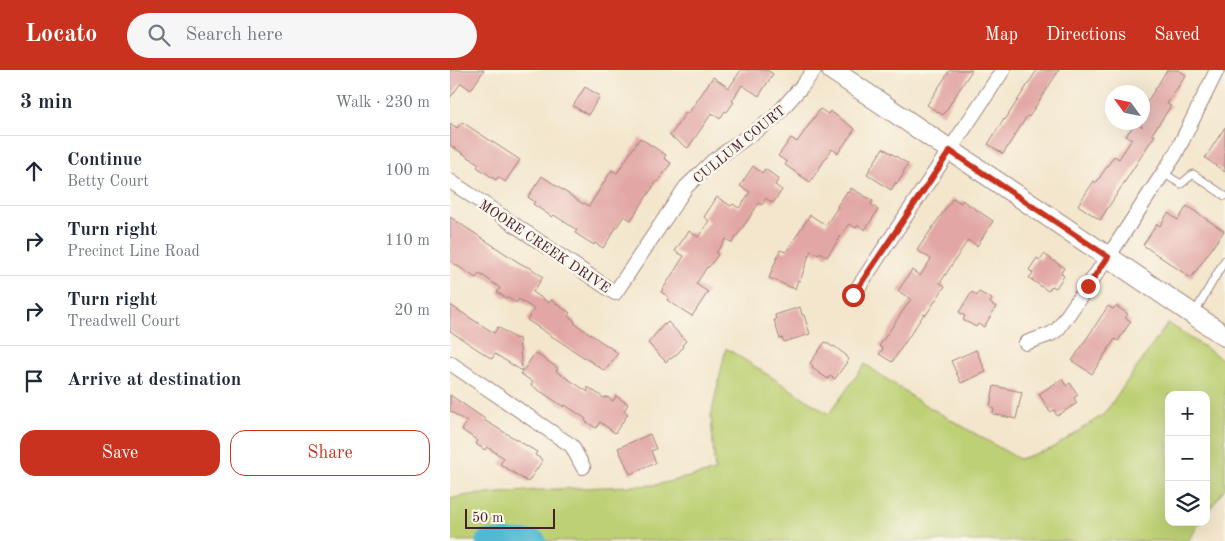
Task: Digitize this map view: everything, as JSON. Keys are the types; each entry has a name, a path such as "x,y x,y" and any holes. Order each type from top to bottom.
{"main road":[{"path":"832,70 1225,336"}],"street":[{"name":"CULLUM COURT","path":"615,293 686,187 712,161 774,118 814,70"},
{"path":"853,295 1003,70"},
{"path":"1026,342 1051,334 1058,329 1108,257 1175,154 1217,70"},
{"name":"MOORE CREEK DRIVE","path":"450,181 615,293"},
{"path":"450,363 572,446 583,467"}],"lane":[{"path":"1163,173 1181,184 1193,174 1225,196"},
{"path":"1194,315 1225,260"}],"green space":[{"path":"1168,323 1225,361 1225,488 1210,509 1210,391 1165,391 1165,526 1198,526 1188,541 450,541 450,499 469,495 556,489 655,485 715,471 711,416 726,348 829,414 865,364 917,400 1019,459 1051,449 1104,414"}],"building":[{"path":"450,70 484,70 471,90 461,83 450,98"},
{"path":"741,70 767,70 773,74 759,96 742,85 727,112 725,111 720,119 712,113 688,148 670,136 686,112 688,114 713,77 729,88"},
{"path":"950,70 972,70 943,115 927,105"},
{"path":"1037,70 1059,70 1003,154 988,144"},
{"path":"1167,70 1178,70 1186,75 1167,104 1171,106 1152,134 1155,135 1100,220 1078,205 1114,156 1119,159 1132,139 1126,136 1130,130 1150,130 1150,97"},
{"path":"585,87 600,96 588,115 573,106"},
{"path":"820,109 828,114 830,111 855,129 838,153 832,149 810,182 785,165 787,162 778,156 791,138 797,142"},
{"path":"462,122 520,160 505,182 498,177 496,180 477,167 479,164 450,145 450,123 457,128"},
{"path":"1225,127 1225,172 1205,158"},
{"path":"640,138 666,155 664,158 671,163 631,220 624,216 603,248 595,243 594,245 575,233 577,230 554,215 552,217 533,204 535,202 528,197 542,176 583,204 589,206 612,170 617,173"},
{"path":"883,148 908,164 897,184 896,182 891,190 867,174"},
{"path":"753,166 762,173 765,169 779,179 775,185 782,190 773,203 766,198 762,205 759,203 732,243 726,239 716,253 718,255 707,267 696,284 708,292 692,316 667,300 669,297 661,292 684,256 675,251 689,231 698,237 709,221 704,217 717,197 731,206 733,204 740,207 750,192 740,186"},
{"path":"851,188 873,201 871,204 878,210 865,230 858,225 856,228 849,224 827,257 820,252 818,255 811,250 800,281 798,280 795,289 769,278 780,250 786,252 810,215 826,225 837,206"},
{"path":"953,198 961,203 962,200 993,221 977,246 968,240 940,283 945,286 892,362 879,354 883,349 879,346 911,299 898,291 912,270 920,276 931,259 917,250"},
{"path":"1187,206 1224,231 1191,278 1143,245 1157,224 1160,226 1168,213 1178,220"},
{"path":"450,217 543,277 533,292 549,303 551,300 570,313 568,316 575,321 574,323 618,353 605,371 527,320 534,309 519,299 516,303 506,298 497,292 500,288 485,277 479,274 476,278 450,261"},
{"path":"1044,254 1064,268 1061,273 1064,276 1056,288 1052,286 1048,291 1029,278 1033,273 1029,270 1037,258 1040,260"},
{"path":"972,292 977,296 979,292 992,299 990,303 996,307 984,327 978,324 976,327 963,320 965,316 959,312"},
{"path":"450,305 494,333 498,327 516,339 519,338 522,371 495,354 492,359 450,331"},
{"path":"1108,306 1113,309 1116,306 1128,314 1125,318 1131,321 1118,341 1115,339 1092,374 1072,361"},
{"path":"800,307 810,334 784,342 782,338 780,339 774,320 776,320 775,315"},
{"path":"668,322 686,341 678,353 666,362 648,343 664,324"},
{"path":"825,342 834,346 849,359 835,379 830,376 828,379 812,368 813,366 810,363"},
{"path":"976,350 986,372 961,383 951,361"},
{"path":"535,353 558,368 556,371 588,392 588,387 604,398 607,397 613,401 616,396 628,404 624,411 628,414 615,433 600,422 596,428 565,405 564,407 531,385 533,382 521,374"},
{"path":"1062,379 1066,386 1070,383 1078,395 1074,398 1077,403 1057,416 1054,410 1050,412 1039,394"},
{"path":"994,386 1022,392 1016,419 993,414 994,408 990,407"},
{"path":"450,395 484,420 537,452 535,455 543,460 528,482 500,464 504,458 487,447 485,450 476,444 478,441 462,430 467,422 450,411"},
{"path":"650,434 656,449 651,451 656,463 630,474 618,448"}],"waterway":[{"path":"486,541 536,541"}],"route":[{"path":"853,295 950,151 1108,257 1088,286"}]}
